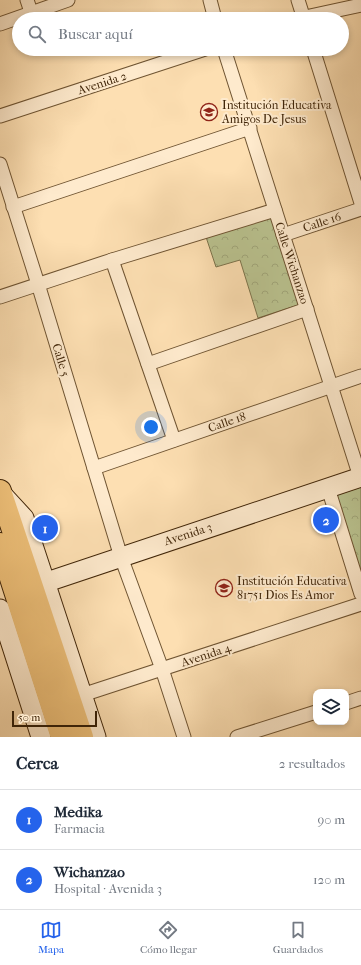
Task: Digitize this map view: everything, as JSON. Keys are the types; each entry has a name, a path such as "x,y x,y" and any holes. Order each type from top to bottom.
{"highway":[{"path":"0,492 68,700 82,737"},
{"path":"0,544 31,587"},
{"path":"62,737 68,700"}],"street":[{"path":"19,12 29,6 68,0"},
{"path":"210,0 213,12"},
{"path":"298,0 300,12"},
{"path":"329,12 361,5"},
{"path":"0,24 12,17"},
{"name":"Avenida 2","path":"0,116 183,56"},
{"name":"Calle Wichanzao","path":"226,56 361,477"},
{"path":"316,56 361,203"},
{"path":"13,207 250,128"},
{"name":"Calle 5","path":"0,164 121,557 162,669 184,737"},
{"name":"Calle 16","path":"283,235 361,209"},
{"path":"0,297 112,260 276,210"},
{"path":"112,260 174,440"},
{"path":"148,364 307,308"},
{"name":"Calle 18","path":"94,468 361,376"},
{"name":"Avenida 3","path":"31,587 361,477"},
{"path":"328,488 361,594"},
{"path":"31,587 68,700 96,737"},
{"name":"Avenida 4","path":"68,700 361,604"},
{"path":"0,609 41,737"},
{"path":"349,702 361,698"},
{"path":"237,737 313,713"}],"green space":[{"path":"273,216 301,304 258,318 240,260 216,267 206,237"},
{"path":"361,487 361,580 334,495"}],"place":[{"name":"Institución Educativa Amigos De Jesus","path":"209,112"},
{"name":"Wichanzao","path":"326,520"},
{"name":"Medika","path":"45,528"},
{"name":"Institución Educativa 81751 Dios Es Amor","path":"224,588"}]}
